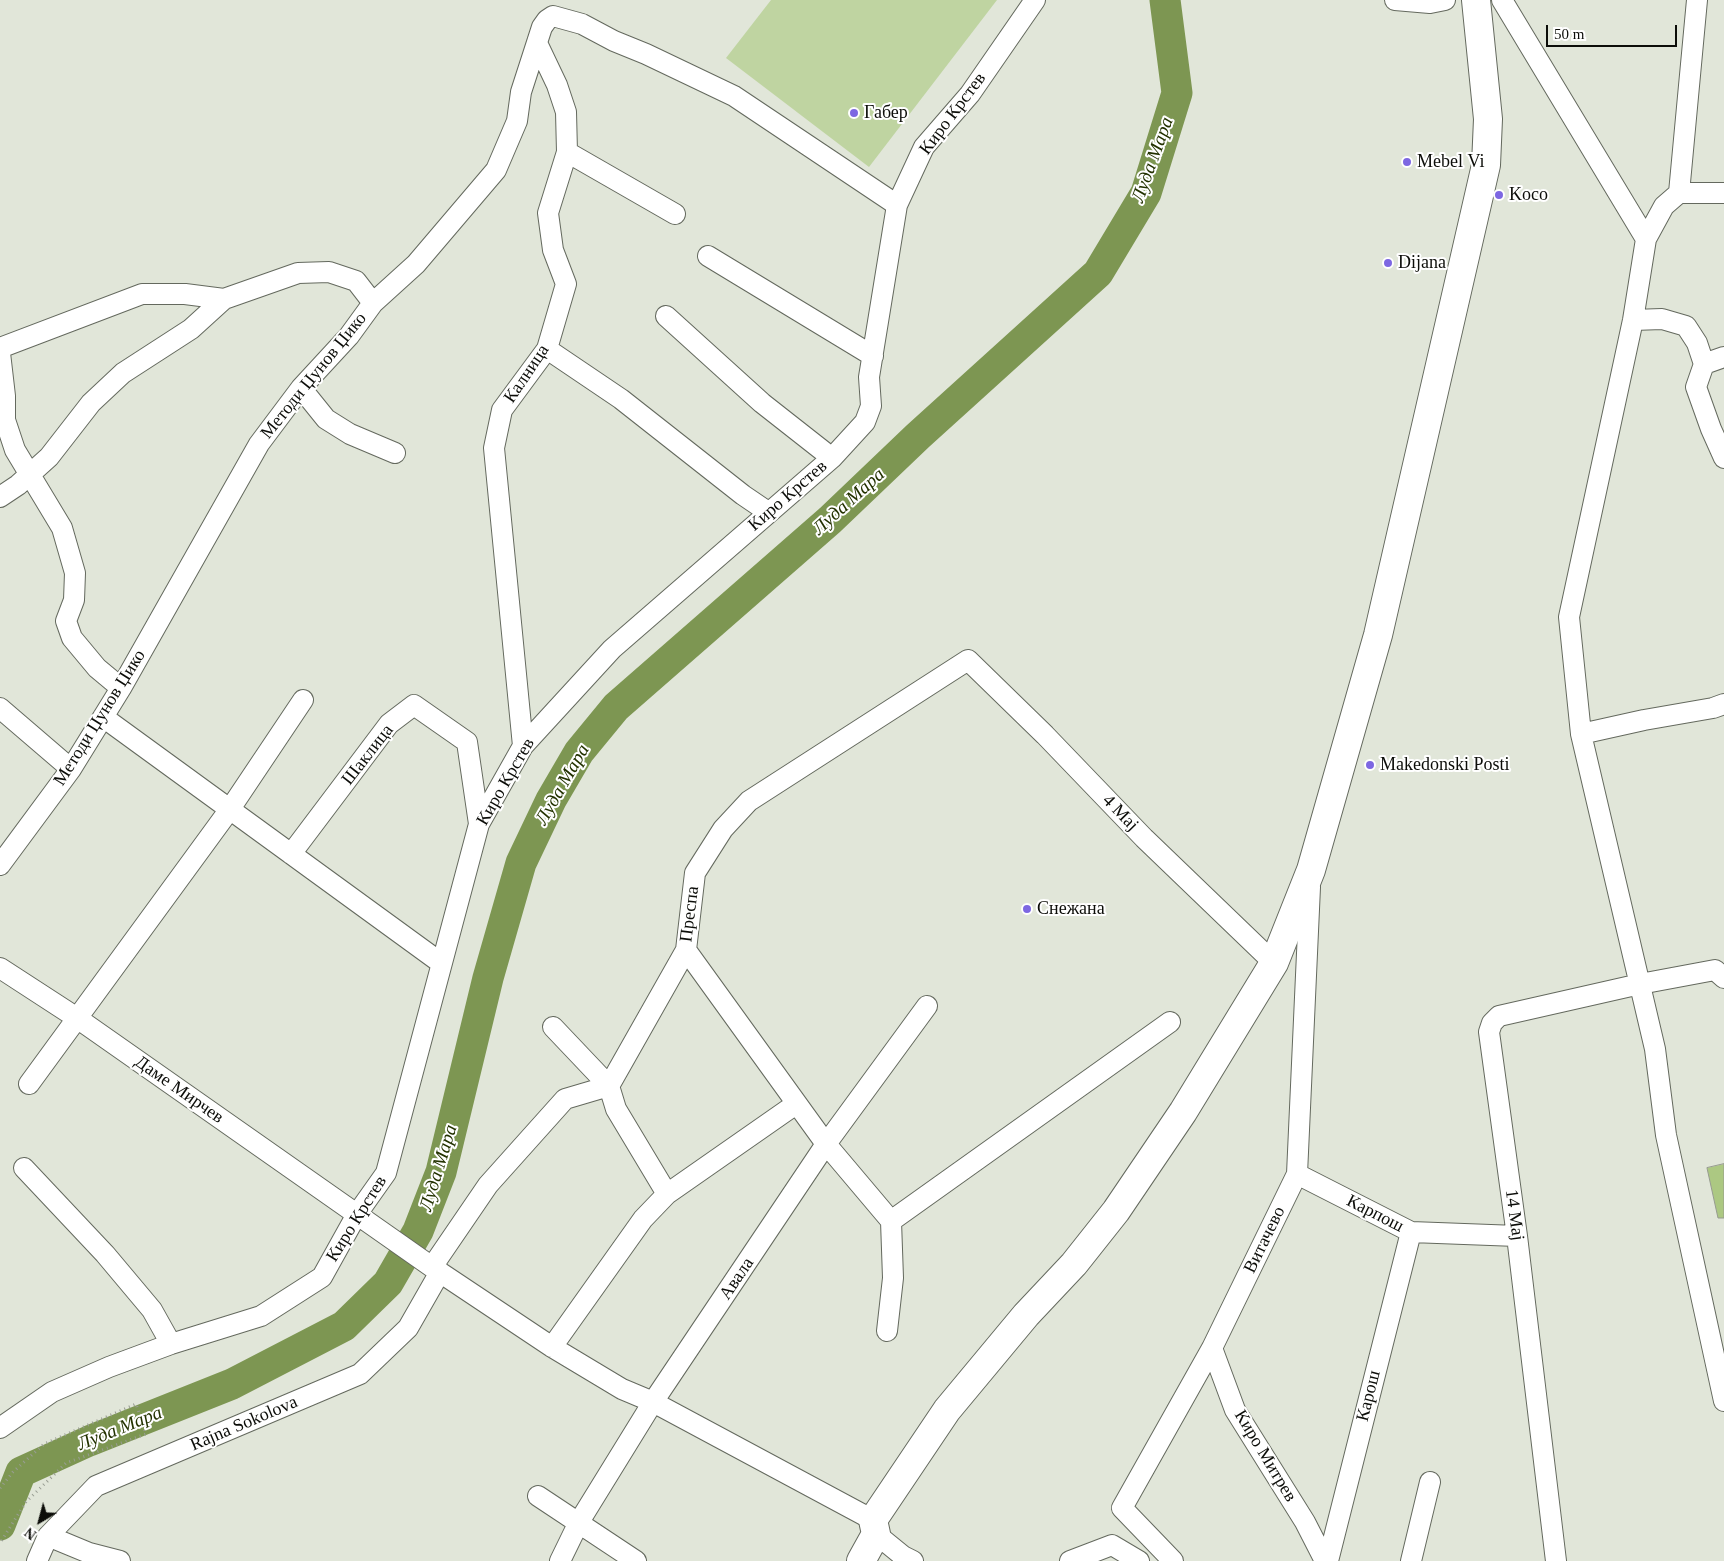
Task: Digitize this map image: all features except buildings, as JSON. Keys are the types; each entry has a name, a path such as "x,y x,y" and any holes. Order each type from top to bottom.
{"main road":[{"path":"861,1561 874,1527 947,1410 1026,1315 1074,1264 1116,1210 1183,1112 1274,963 1310,870 1378,635 1486,165 1488,119 1476,0"}],"street":[{"name":"Киро Крстев","path":"0,1428 52,1392 109,1367 171,1344 261,1316 322,1277 357,1214 386,1173 479,824 523,746 612,649 832,458 865,422 871,406 869,377 897,205 924,147 970,94 1035,0"},
{"path":"1395,0 1430,3 1445,0"},
{"path":"1502,0 1646,239"},
{"path":"1679,193 1697,0"},
{"path":"372,303 416,264 496,170 517,121 521,92 542,27 558,8 582,24 614,41 646,54 734,96 897,205"},
{"name":"Калница","path":"523,746 494,448 502,410 547,349 566,284 553,250 548,213 567,152 566,112 557,85 537,43"},
{"path":"567,152 675,214"},
{"path":"1724,193 1679,193 1664,206 1646,239 1633,320 1569,617 1581,734 1655,1050 1666,1135 1724,1401"},
{"path":"708,256 873,356"},
{"name":"Методи Џунов Џико","path":"0,348 142,294 185,294 224,299 298,273 329,272 356,281 372,303 349,336 301,388 260,444 104,717 71,769 0,865"},
{"path":"0,497 49,457 91,404 122,373 191,329 224,299"},
{"path":"666,316 762,403 832,458"},
{"path":"1633,320 1662,319 1686,326 1698,344 1704,364 1696,387 1710,429 1724,458"},
{"path":"547,349 621,399 744,496 768,512"},
{"path":"0,353 5,396 5,420 14,450 62,528 75,573 74,600 66,621 72,638 97,668 121,688"},
{"path":"1704,364 1724,357"},
{"path":"301,388 326,419 350,434 395,453"},
{"name":"Преспа","path":"609,1086 686,950 695,873 723,829 749,801 968,660"},
{"name":"4 Мај","path":"968,660 1045,735 1144,838 1274,963"},
{"path":"29,1084 230,809 303,700"},
{"path":"1581,734 1644,720 1713,708 1724,704"},
{"name":"Шаклица","path":"291,854 390,724 414,705 467,742 479,824"},
{"path":"0,708 71,769"},
{"path":"104,717 441,963"},
{"name":"Витачево","path":"1173,1561 1122,1508 1212,1348 1297,1174 1310,870"},
{"path":"686,950 826,1144 891,1221 894,1278 887,1332"},
{"name":"Даме Мирчев","path":"0,968 77,1018 436,1270 552,1346 622,1388 653,1402 874,1527 903,1556 912,1561"},
{"name":"14 Мај","path":"1556,1561 1517,1236 1489,1032 1492,1022 1499,1016 1640,984 1721,969"},
{"name":"Авала","path":"560,1561 579,1522 653,1402 826,1144 927,1006"},
{"path":"891,1221 1170,1022"},
{"path":"553,1027 609,1086 616,1109 668,1194"},
{"path":"436,1270 488,1185 565,1100 609,1086"},
{"path":"552,1346 643,1219 668,1194 796,1104"},
{"path":"24,1168 104,1254 152,1310 171,1344"},
{"name":"Карпош","path":"1297,1174 1411,1232 1517,1236"},
{"name":"Карош","path":"1327,1561 1411,1232"},
{"name":"Rajna Sokolova","path":"37,1561 48,1536 96,1486 360,1374 408,1328 436,1270"},
{"name":"Киро Митрев","path":"1212,1348 1235,1410 1305,1522 1327,1561"},
{"path":"1411,1561 1430,1482"},
{"path":"538,1496 636,1561"},
{"path":"48,1536 89,1553 120,1561"},
{"path":"1070,1561 1112,1545 1139,1561"}],"path":[{"path":"0,1488 44,1444 136,1404 146,1434 66,1463 26,1502 0,1543"}],"green space":[{"name":"Габер","path":"771,0 997,0 869,167 726,58"}],"waterway":[{"name":"Луда Мара","path":"0,1525 21,1472 89,1441 232,1384 344,1326 388,1283 418,1231 441,1172 488,978 521,863 551,800 579,752 616,707 830,520 918,436 1098,273 1146,193 1177,93 1165,0"}],"place":[{"name":"Габер","path":"854,113"},
{"name":"Mebel Vi","path":"1407,162"},
{"name":"Koco","path":"1499,195"},
{"name":"Dijana","path":"1388,263"},
{"name":"Makedonski Posti","path":"1370,765"},
{"name":"Снежана","path":"1027,909"}]}
